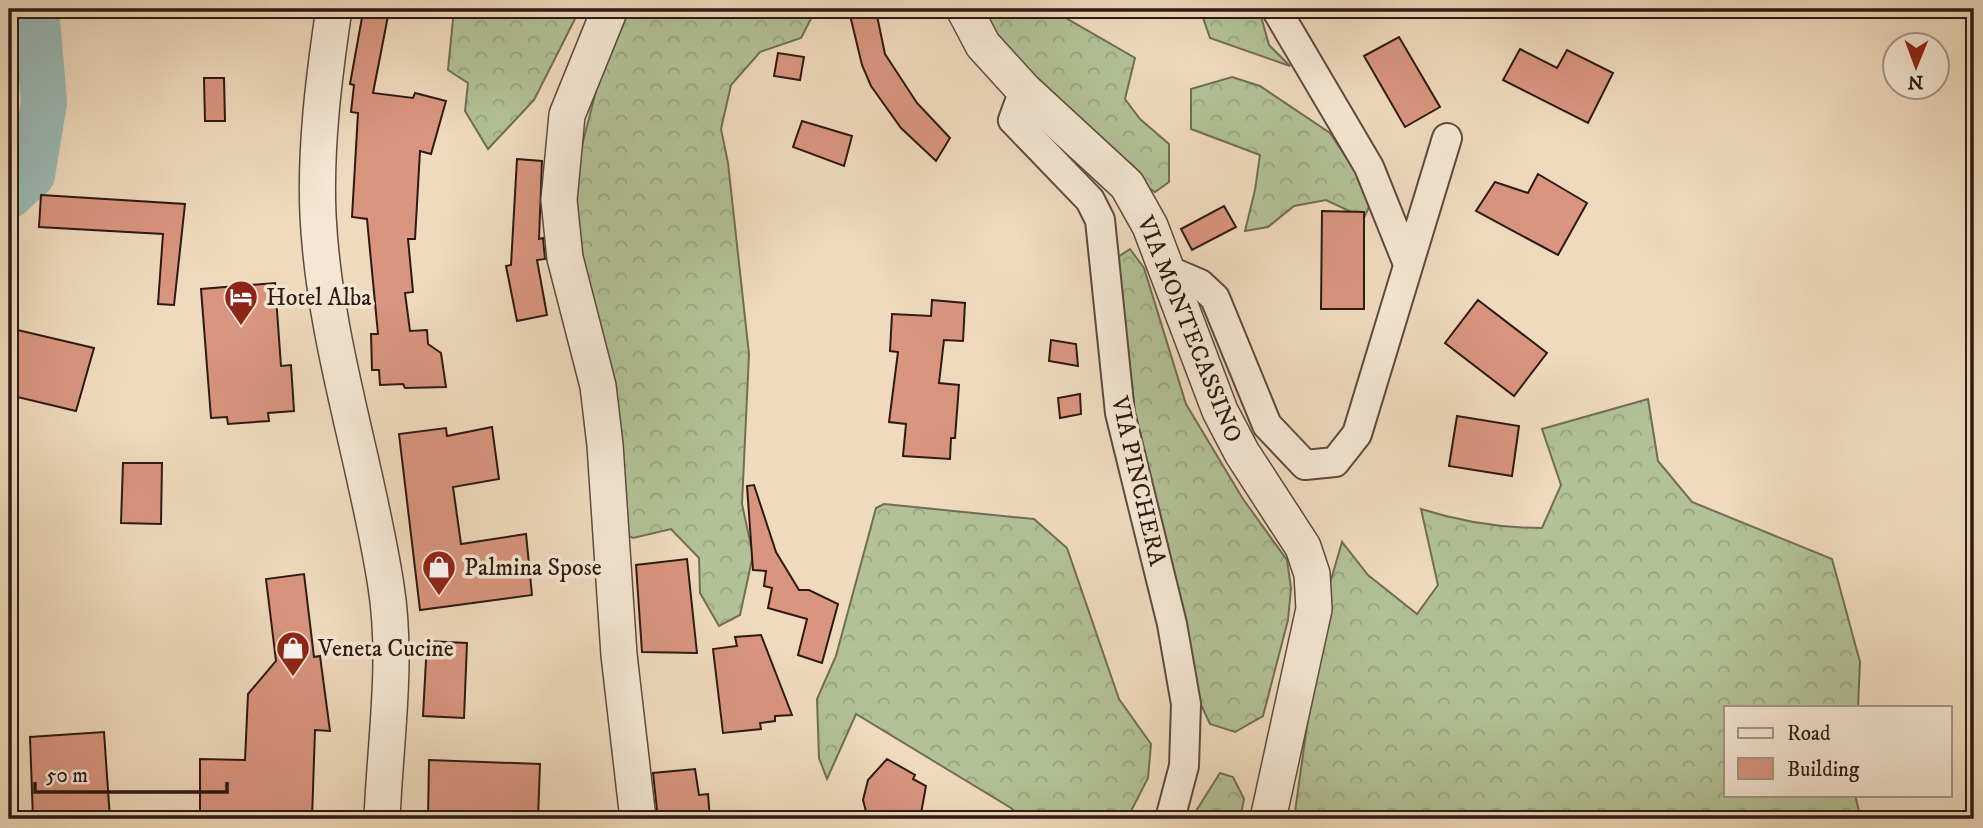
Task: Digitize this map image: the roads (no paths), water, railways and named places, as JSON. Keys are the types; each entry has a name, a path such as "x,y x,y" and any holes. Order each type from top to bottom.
{"street":[{"path":"334,9 319,144 318,215 327,296 387,588 390,672 382,819"},
{"path":"610,9 568,115 559,200 565,258 597,386 606,445 619,655 638,819"},
{"name":"VIA MONTECASSINO","path":"964,9 983,45 1024,90 1127,185 1150,226 1220,411 1242,453 1303,547 1312,574 1314,609 1268,819"},
{"path":"1276,9 1369,167 1408,264"},
{"name":"VIA PINCHERA","path":"1024,90 1013,120 1090,200 1100,220 1120,413 1172,624 1186,704 1184,766 1170,819"},
{"path":"1167,270 1200,284 1215,298 1267,425 1305,465 1335,462 1357,434 1447,138"}],"waterway":[{"path":"9,196 32,175 44,102 36,9"}],"place":[{"name":"Hotel Alba","path":"241,327"},
{"name":"Palmina Spose","path":"439,597"},
{"name":"Veneta Cucine","path":"293,678"}]}
